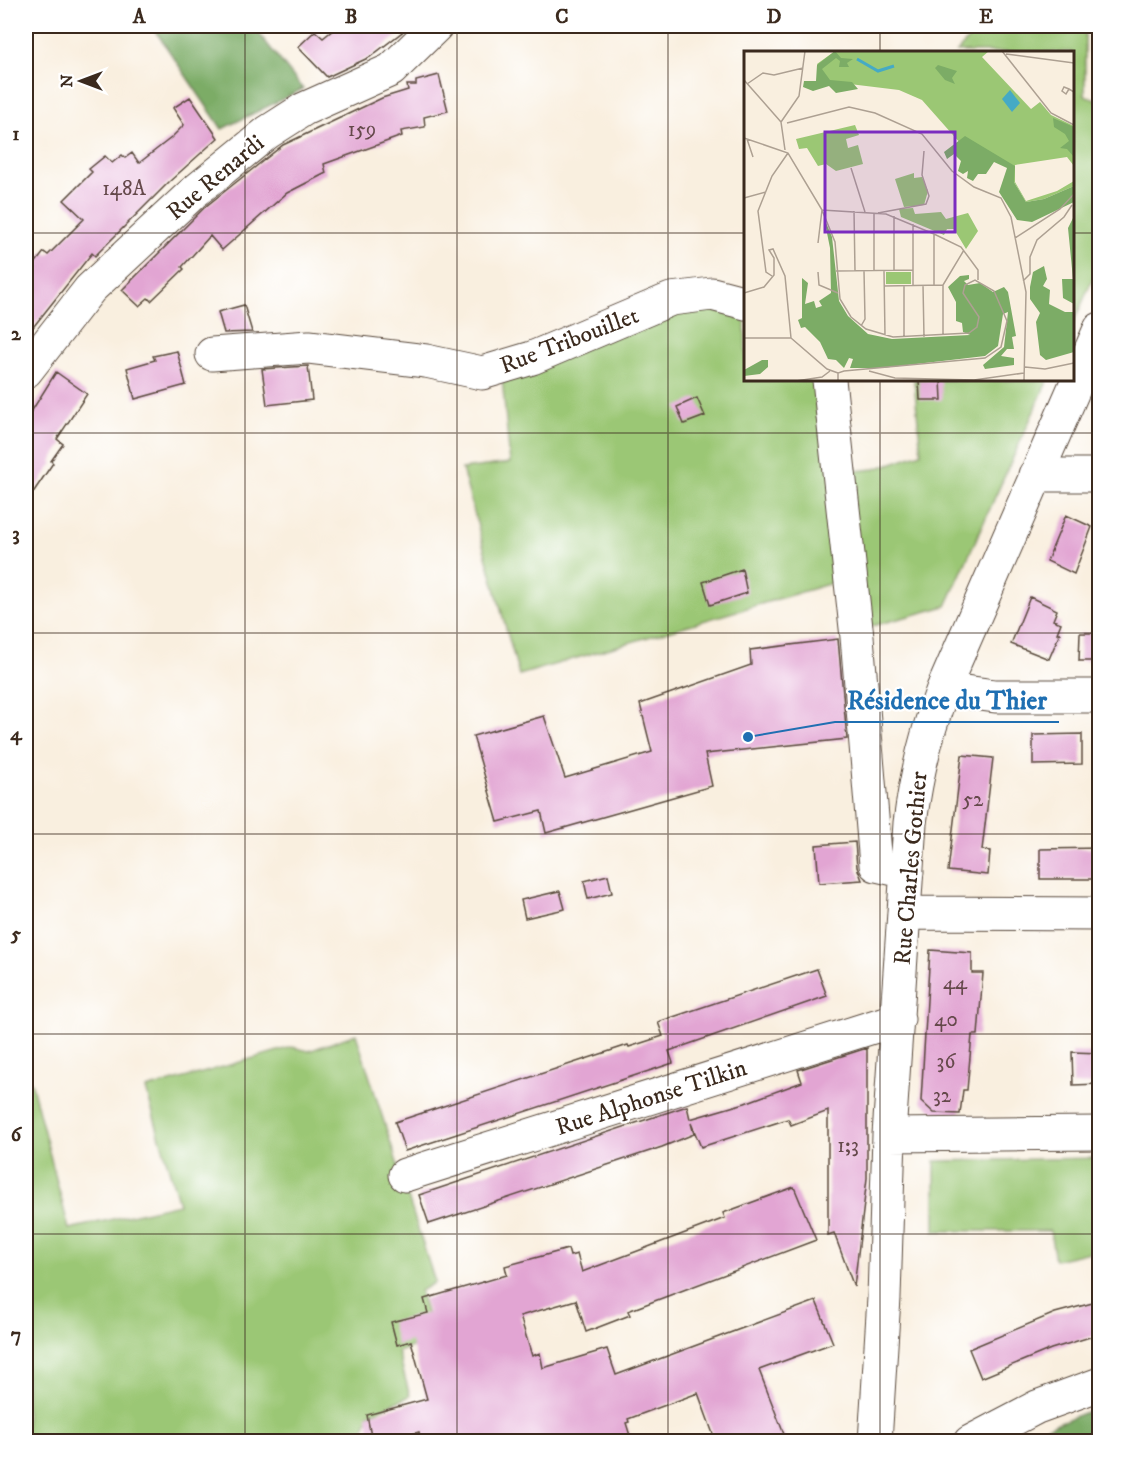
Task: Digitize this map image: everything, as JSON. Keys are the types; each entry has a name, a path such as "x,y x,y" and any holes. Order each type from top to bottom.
{"street":[{"name":"Rue Renardi","path":"26,371 90,289 193,193 268,132 303,109 391,70 436,26"},
{"name":"Rue Tribouillet","path":"212,354 309,347 426,361 482,373 532,358 670,300 712,294 744,302"},
{"name":"Rue Charles Gothier","path":"875,1442 884,1298 890,1135 915,781 927,731 943,689 1100,329"},
{"path":"828,381 857,637 876,865 907,872"},
{"path":"1035,475 1100,475"},
{"path":"943,689 995,696 1100,696"},
{"path":"904,913 1100,914"},
{"name":"Rue Alphonse Tilkin","path":"405,1175 898,1020"},
{"path":"890,1135 1100,1133"},
{"path":"970,1442 1037,1407 1100,1384"}],"green space":[{"path":"152,26 253,26 303,89 222,129"},
{"path":"980,26 1085,26 1085,95 1099,102 1099,264 1074,322 1074,51 958,51"},
{"path":"664,308 744,312 744,381 823,381 839,581 519,675 462,469 510,463 502,378"},
{"path":"914,381 1048,381 946,606 861,629 845,472 875,469 921,453"},
{"path":"356,1034 435,1282 420,1291 433,1339 398,1352 410,1396 369,1414 360,1441 26,1441 26,1082 31,1081 69,1229 179,1204 146,1089 292,1047 309,1051"},
{"path":"1099,1158 1099,1250 1055,1260 1050,1231 935,1231 935,1161"},
{"path":"1099,1407 1099,1441 1018,1441 1050,1426"}],"building":[{"path":"338,26 410,26 370,57 327,77 298,47 315,31 323,38"},
{"path":"439,75 448,111 424,117 425,127 401,131 402,136 324,164 326,173 287,193 222,250 210,236 182,267 184,269 151,301 148,298 139,306 122,290 205,207 283,145 382,98 408,90 407,85 416,85 416,81"},
{"path":"190,97 218,138 170,181 95,256 92,253 26,336 26,275 44,252 48,255 84,219 64,200 92,172 89,169 105,156 112,163 122,155 125,158 132,153 139,163 171,138 184,125 173,108"},
{"path":"244,305 252,332 224,333 218,312"},
{"path":"177,351 186,385 135,399 127,368 155,360 153,356"},
{"path":"308,366 312,400 267,405 262,369"},
{"path":"56,372 87,394 57,439 63,444 26,503 26,420"},
{"path":"919,381 941,381 942,400 920,400"},
{"path":"697,398 705,416 684,424 677,407"},
{"path":"1066,515 1092,527 1074,574 1047,561"},
{"path":"742,569 747,593 710,605 703,582"},
{"path":"1030,597 1057,610 1053,620 1061,623 1057,633 1060,633 1049,659 1011,644"},
{"path":"1080,633 1100,633 1100,661 1079,661"},
{"path":"838,639 847,739 705,754 712,786 546,833 541,811 498,822 473,736 544,716 565,778 652,752 640,704 751,665 750,650"},
{"path":"1082,734 1082,764 1033,765 1033,735"},
{"path":"962,755 993,758 982,850 990,851 988,875 948,871"},
{"path":"855,842 857,867 862,880 819,883 816,845"},
{"path":"1100,848 1100,879 1040,879 1040,849"},
{"path":"608,875 612,893 588,899 584,881"},
{"path":"560,891 565,909 525,918 521,900"},
{"path":"930,950 972,953 972,973 983,973 978,1035 972,1035 967,1090 963,1090 960,1114 934,1113 921,1101"},
{"path":"817,969 827,996 669,1051 673,1063 405,1151 395,1122 628,1045 629,1047 663,1036 658,1022"},
{"path":"867,1048 867,1178 854,1287 834,1233 828,1235 828,1111 791,1125 788,1119 701,1147 691,1123 694,1134 662,1147 429,1224 419,1195 687,1106 690,1119 745,1103 802,1082 798,1070"},
{"path":"1072,1052 1100,1053 1100,1084 1073,1085"},
{"path":"794,1187 816,1240 628,1311 630,1315 586,1332 576,1300 520,1316 532,1356 540,1353 543,1368 607,1349 616,1375 816,1301 833,1343 759,1370 787,1442 716,1442 698,1393 628,1419 629,1422 626,1423 632,1442 422,1442 419,1432 386,1442 372,1442 367,1415 427,1399 411,1341 397,1345 391,1322 428,1313 424,1299 507,1275 505,1266 568,1249 570,1256 577,1254 582,1272 725,1218 723,1213"},
{"path":"1100,1301 1100,1334 1051,1349 981,1378 969,1349 1055,1313"}],"place":[{"name":"Résidence du Thier","path":"748,737"}]}
